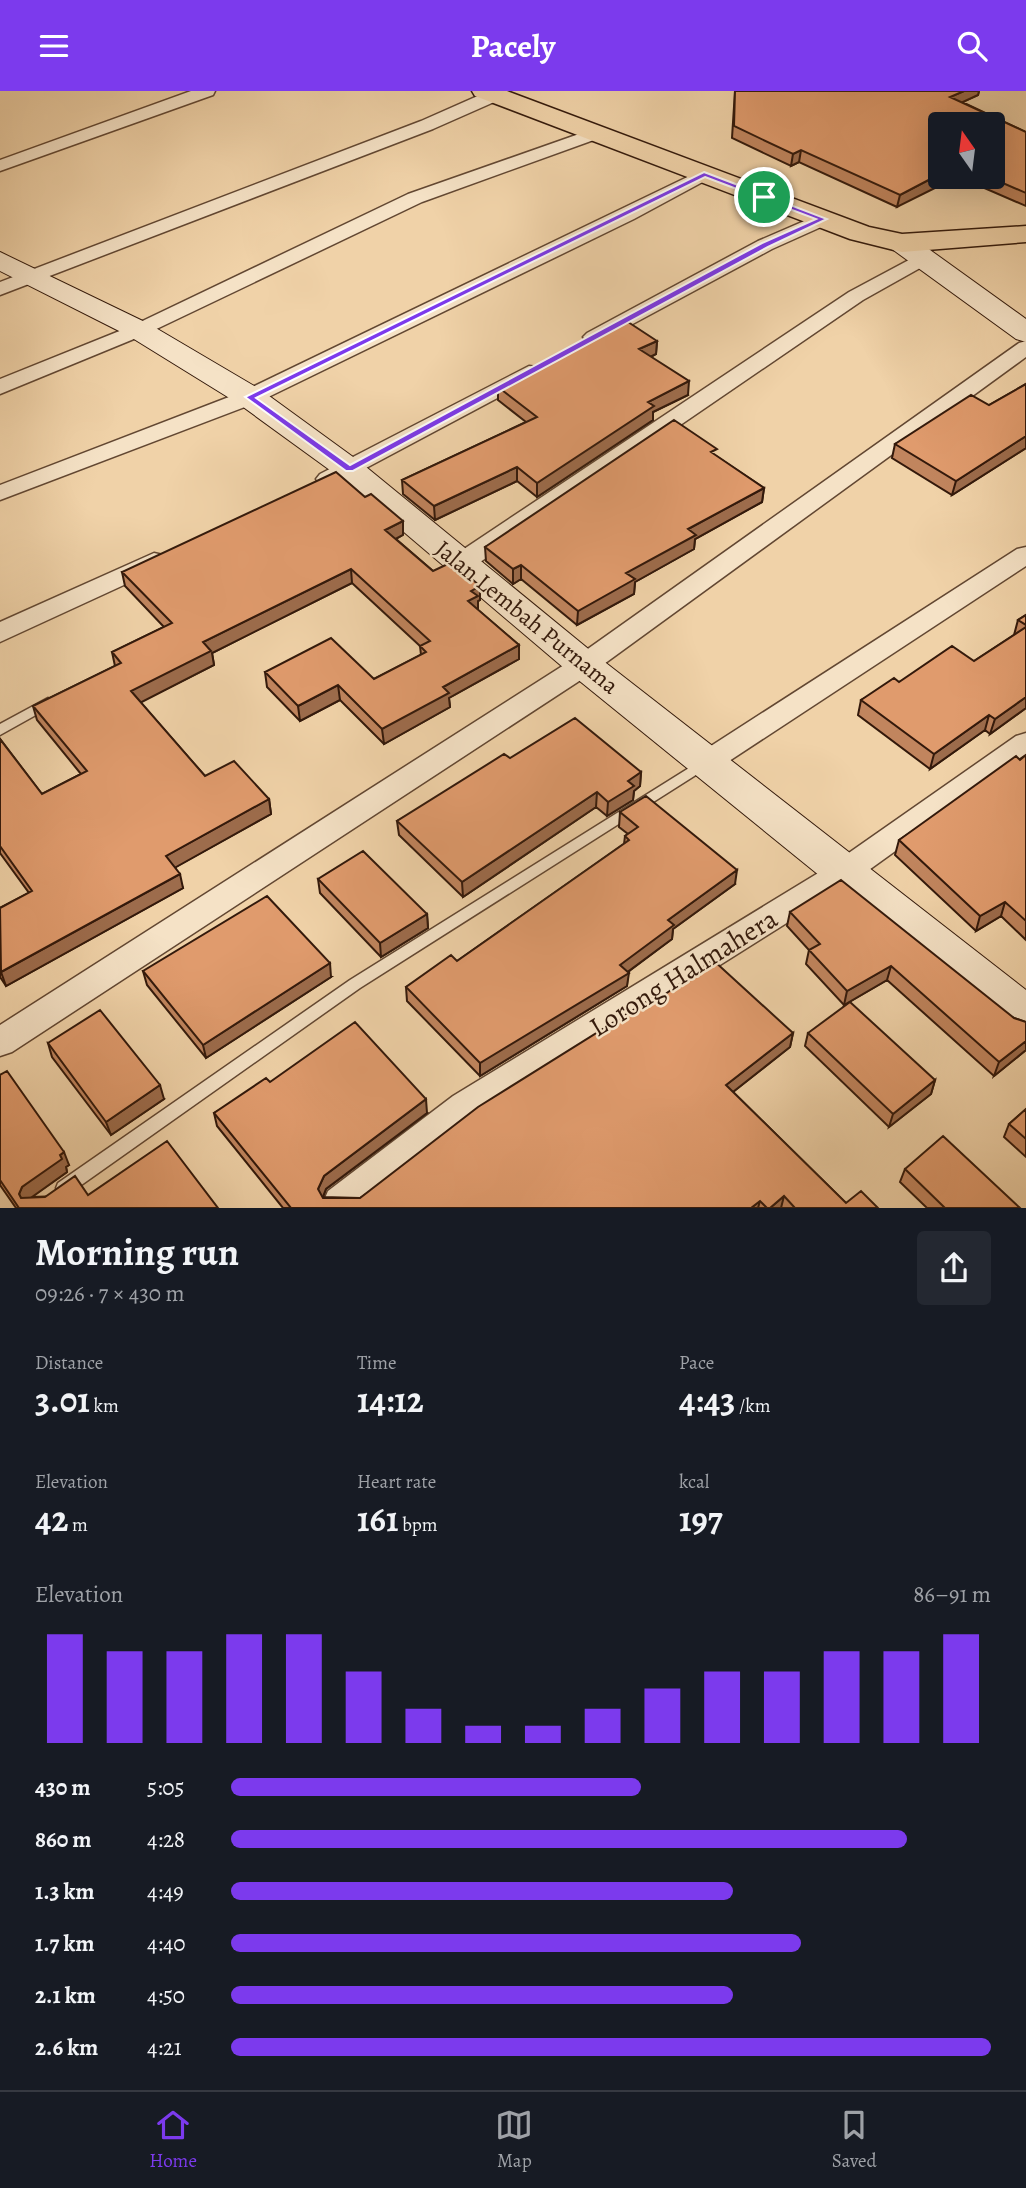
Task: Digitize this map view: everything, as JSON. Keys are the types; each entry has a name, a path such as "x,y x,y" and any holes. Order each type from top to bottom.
{"main road":[{"path":"490,93 912,251 1026,234"}],"street":[{"path":"0,166 207,91"},
{"path":"0,289 427,125 490,93"},
{"path":"0,387 139,330 415,198 596,133"},
{"path":"0,493 250,397 626,215 704,174"},
{"path":"569,351 765,245 823,219"},
{"path":"461,563 856,296 912,251 1026,333"},
{"name":"Jalan Lembah Purnama","path":"0,260 139,330 250,397 349,469 584,665 1026,1016"},
{"path":"0,1042 584,665 1026,347"},
{"path":"312,487 545,364"},
{"path":"0,633 174,551"},
{"path":"707,762 1026,555"},
{"name":"Lorong Halmahera","path":"337,1206 465,1107 845,872 1026,743"}],"lane":[{"path":"0,730 58,697"},
{"path":"46,1200 355,984 707,762"}],"building":[{"path":"735,91 964,91 950,97 983,112 928,112 928,180 900,195 801,150 793,154 734,126"},
{"path":"1005,122 1026,132 1026,193 1005,184"},
{"path":"625,320 657,341 639,349 689,381 648,402 654,406 537,483 517,467 434,506 402,480 537,417 498,387"},
{"path":"1026,384 1026,436 956,481 895,444 971,395 989,405"},
{"path":"674,420 717,449 711,452 764,488 688,529 696,535 626,573 635,579 578,611 521,565 513,569 485,547"},
{"path":"336,472 365,497 371,494 403,521 385,530 433,571 452,562 480,586 471,591 478,596 468,601 519,645 443,687 449,693 382,729 338,685 298,706 265,672 331,638 374,679 426,652 420,646 430,641 351,569 203,642 211,651 131,691 205,776 234,761 269,799 166,856 180,874 1,972 0,908 32,891 0,846 0,739 42,794 87,771 33,706 121,663 112,652 172,623 122,572"},
{"path":"1026,615 1026,625 1018,620"},
{"path":"1026,627 1026,697 995,719 989,715 934,754 861,700 894,678 899,682 952,646 974,661"},
{"path":"575,718 641,772 628,781 634,786 608,802 597,792 462,882 397,821 504,754 510,758"},
{"path":"1026,755 1026,921 1005,902 980,916 899,840 1016,756 1020,760"},
{"path":"646,796 737,870 668,920 674,925 620,965 629,973 480,1063 406,987 451,955 457,961 629,840 625,836 638,827 620,812"},
{"path":"363,851 427,914 380,943 318,879"},
{"path":"841,880 1014,1018 1026,1022 1026,1041 999,1062 891,966 847,991 809,950 820,944 790,912"},
{"path":"267,896 330,963 203,1045 143,971"},
{"path":"713,960 793,1033 726,1085 846,1203 861,1191 878,1208 795,1208 784,1196 770,1208 760,1201 751,1208 291,1208 214,1113 266,1078 270,1082 355,1022 426,1099 324,1176 318,1189 323,1198 360,1198 478,1107 654,997 657,1000"},
{"path":"850,1002 935,1080 893,1114 808,1033"},
{"path":"100,1010 160,1085 106,1122 48,1043"},
{"path":"7,1071 64,1152 60,1155 62,1159 22,1187 19,1194 21,1198 45,1197 75,1176 88,1195 167,1141 218,1208 19,1208 0,1180 0,1075"},
{"path":"1026,1109 1026,1139 1009,1124"},
{"path":"943,1136 1020,1208 945,1208 905,1169"}],"route":[{"path":"704,174 764,197 823,219 765,245 349,469 250,397 626,215 704,174"}]}
